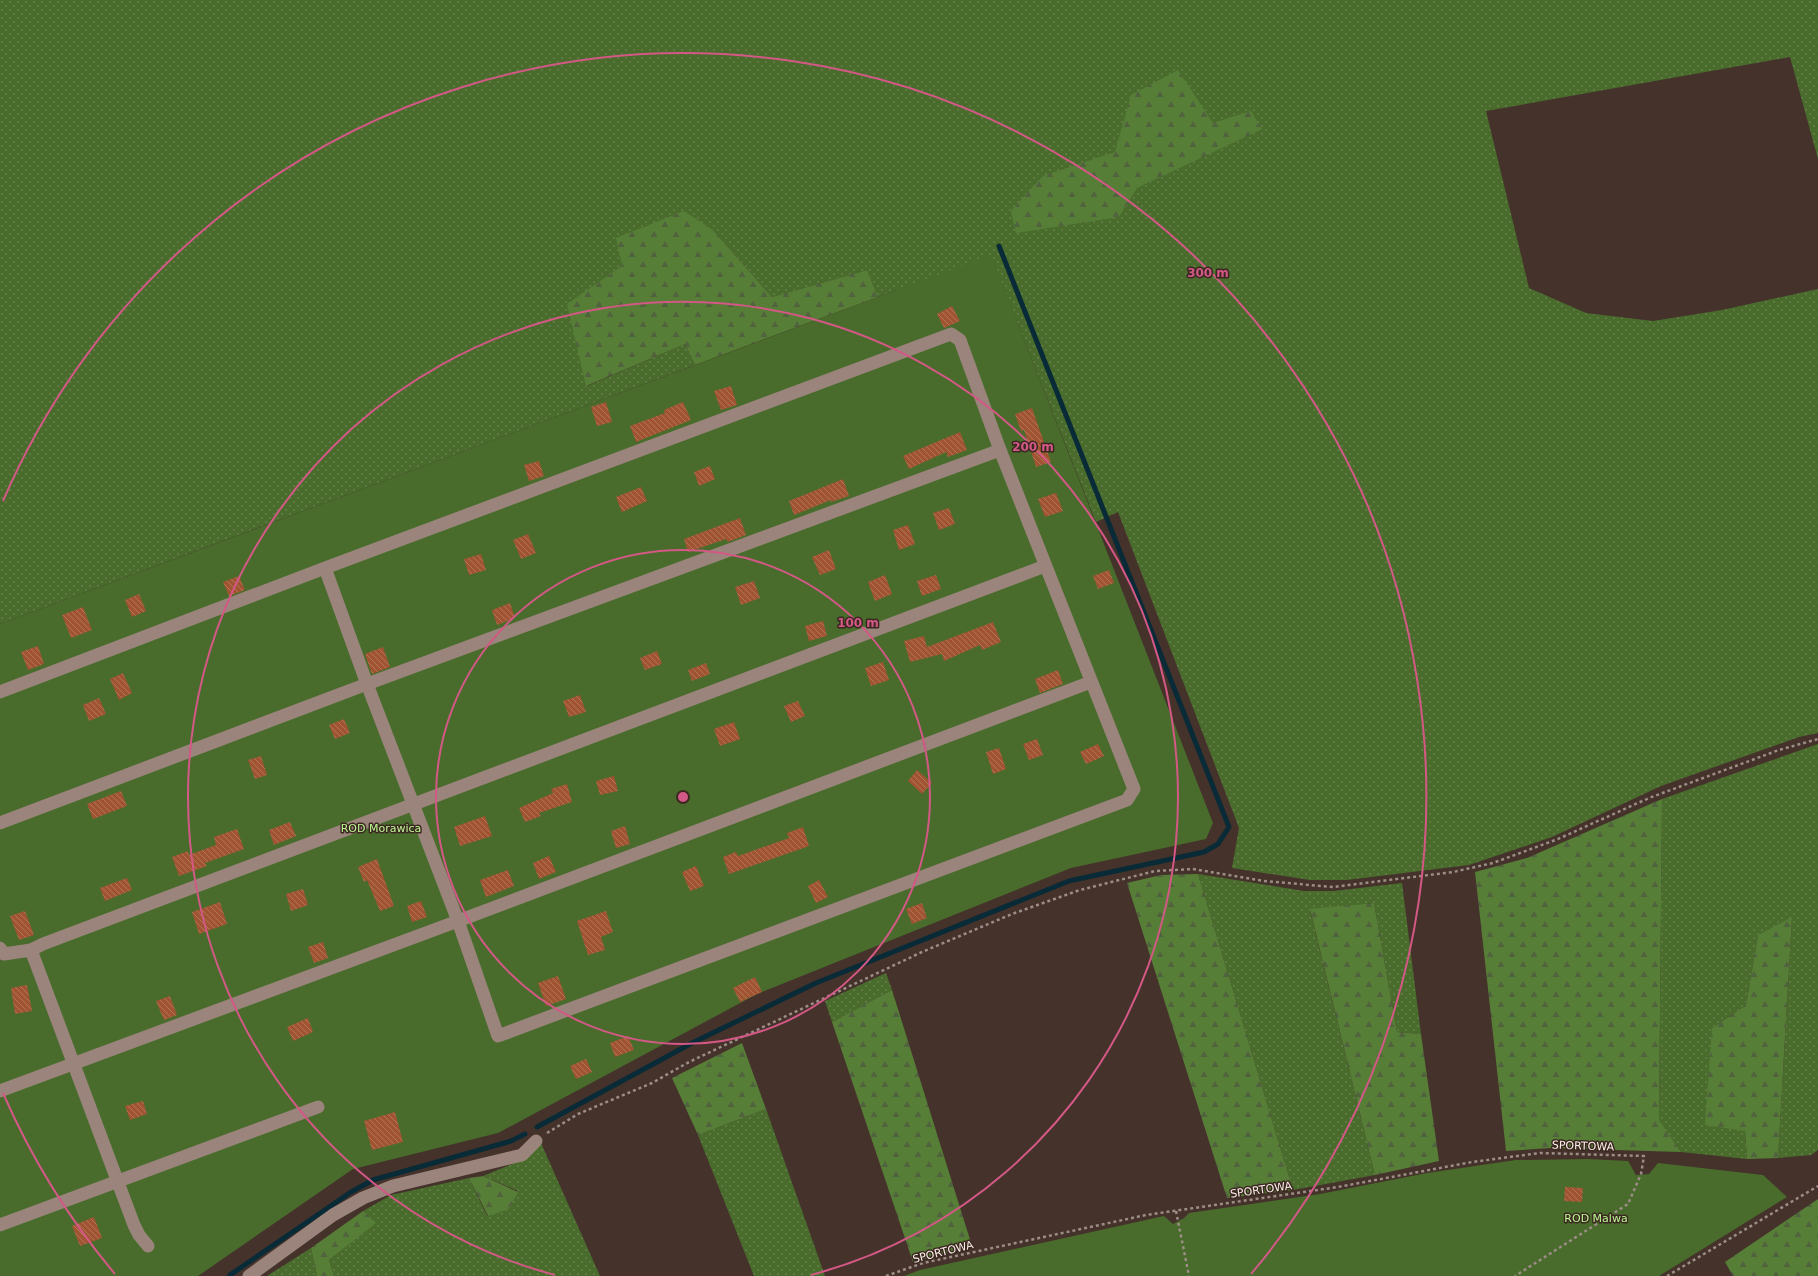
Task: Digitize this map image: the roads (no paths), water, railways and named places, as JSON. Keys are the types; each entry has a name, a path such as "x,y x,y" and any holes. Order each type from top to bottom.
{"street":[{"path":"0,692 325,568 952,334 960,340 1000,450 1134,789 1127,800 498,1036 458,921 367,684 325,568"},
{"path":"0,823 367,684 1000,450"},
{"path":"2,952 31,950 43,944 1045,566"},
{"path":"0,1091 74,1065 1091,682"},
{"path":"31,950 134,1225 139,1235 148,1246"},
{"path":"0,1225 318,1107"},
{"path":"249,1276 334,1215 363,1198 393,1186 522,1155 536,1141"}],"waterway":[{"path":"537,1127 692,1043 816,983 1069,881 1204,852 1218,844 1229,827 999,246"},
{"path":"230,1275 351,1192 373,1180 511,1141 525,1134"}],"park label":[{"name":"ROD Morawica","path":"381,828"},
{"name":"ROD Malwa","path":"1596,1218"}]}
